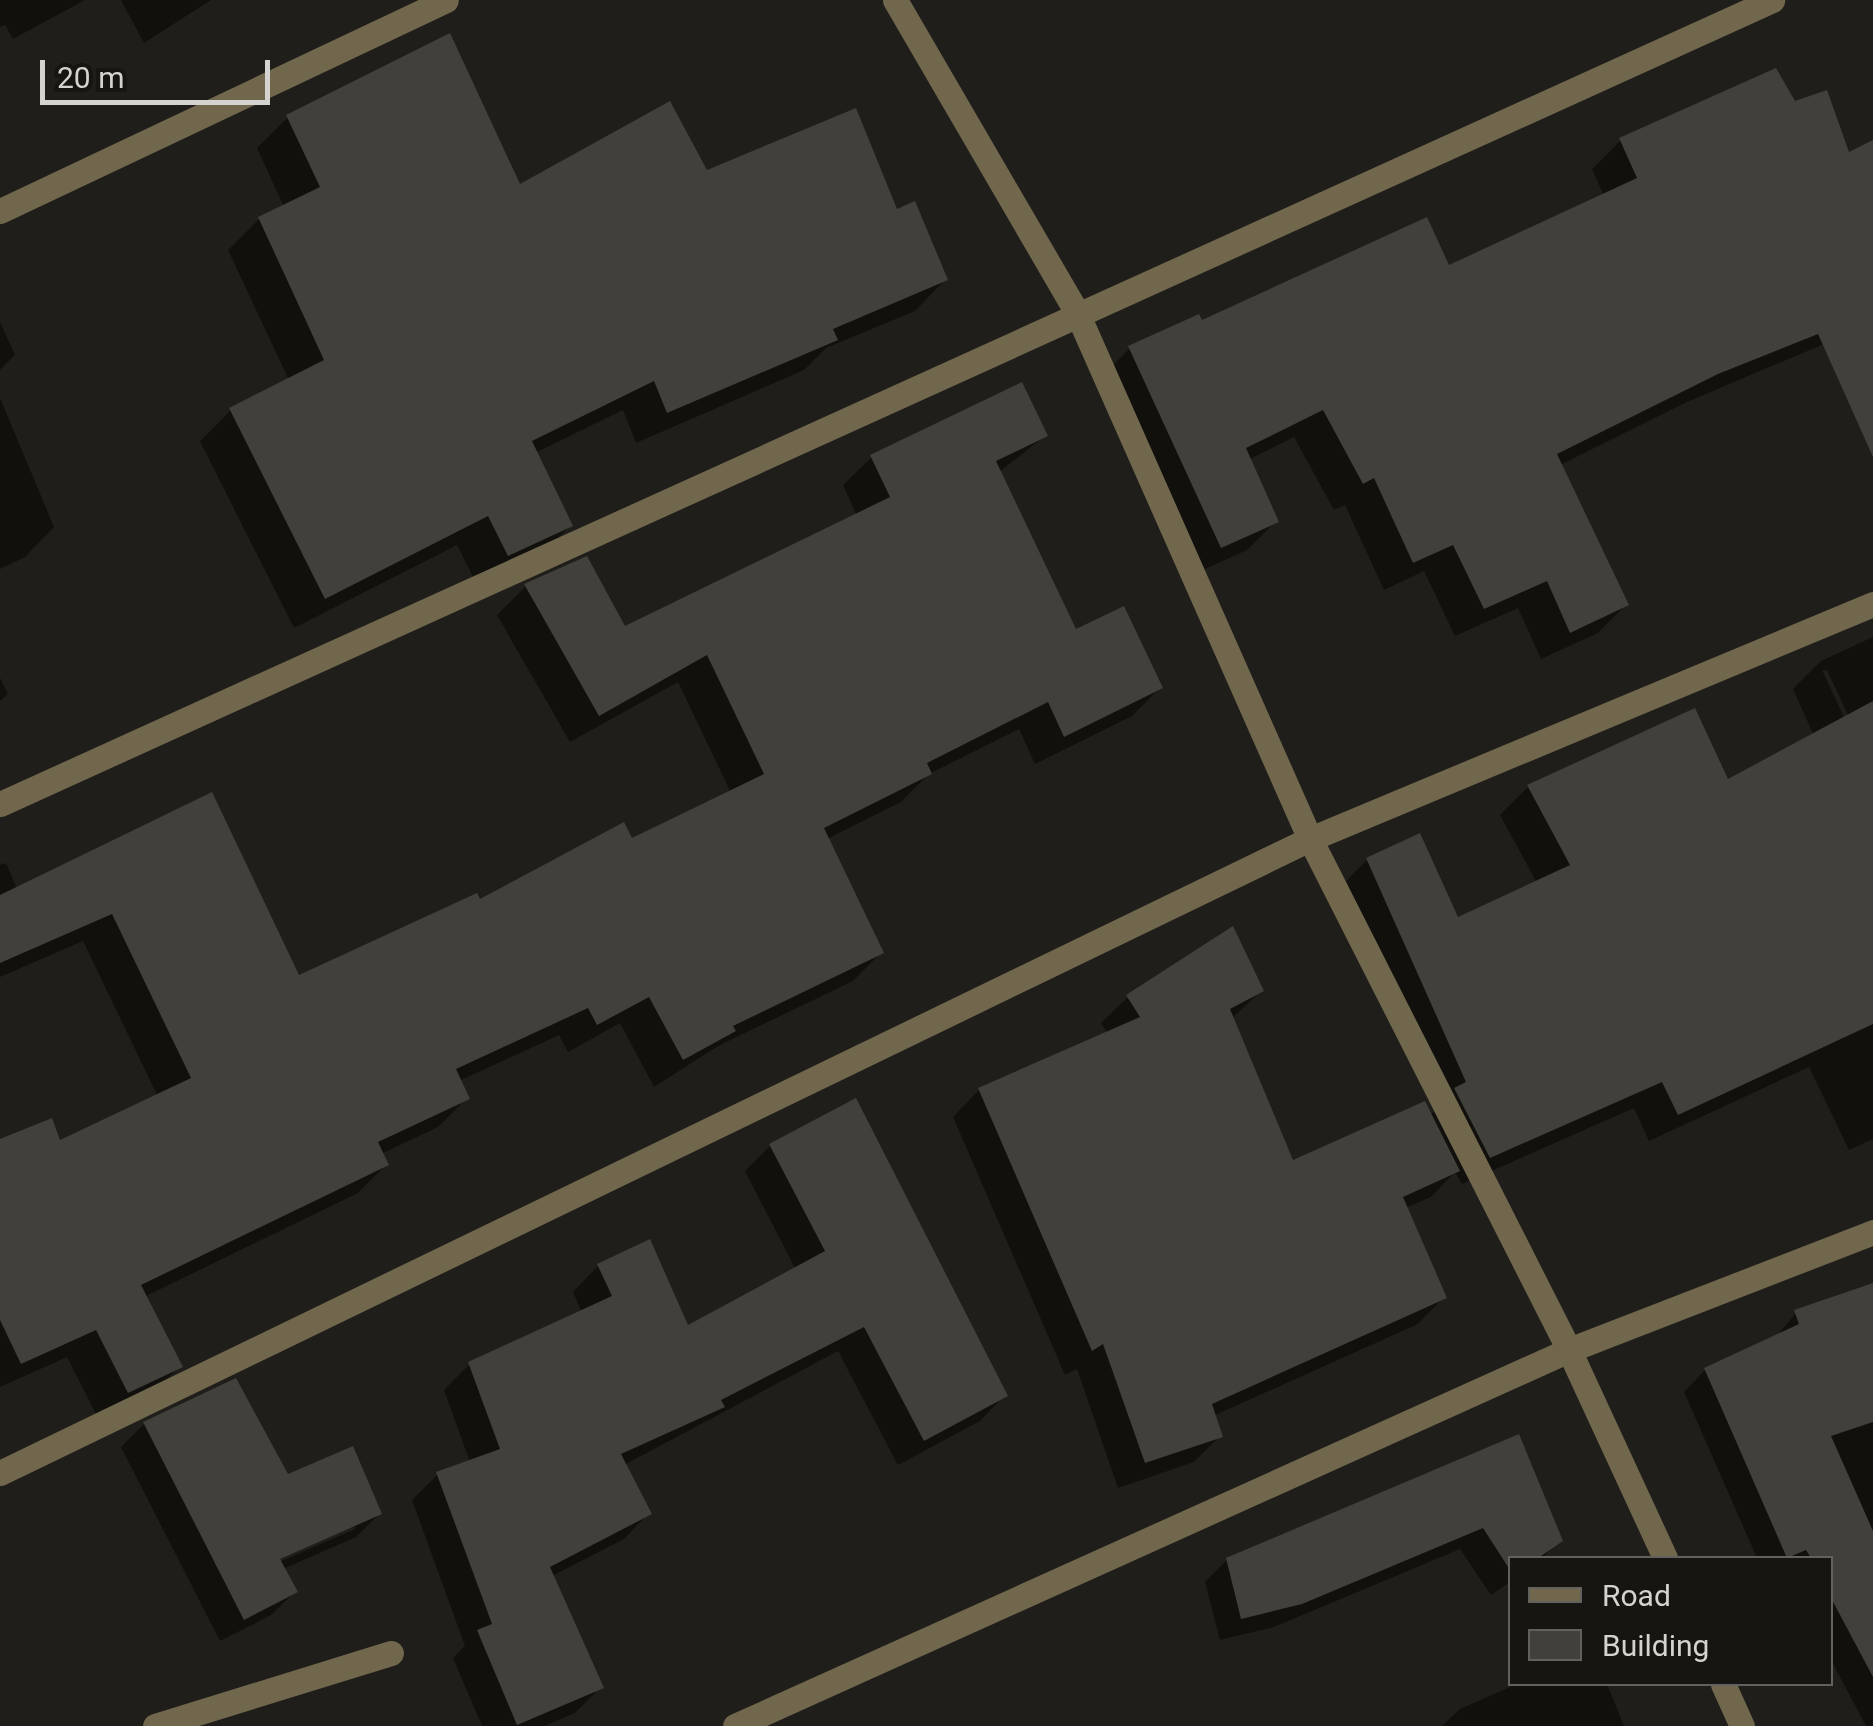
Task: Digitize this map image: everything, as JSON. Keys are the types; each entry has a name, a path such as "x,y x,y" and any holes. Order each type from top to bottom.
{"street":[{"path":"0,211 446,0"},
{"path":"895,0 1078,315 1310,839 1569,1350 1664,1556"},
{"path":"0,804 1772,0"},
{"path":"0,1473 1310,839 1873,604"},
{"path":"735,1726 1569,1350 1873,1232"},
{"path":"156,1726 391,1653"},
{"path":"1724,1686 1742,1726"}],"building":[{"path":"450,33 520,184 670,101 707,170 856,108 897,209 915,201 948,280 833,329 838,340 667,413 654,381 532,441 573,526 508,556 488,516 325,599 229,408 324,360 258,217 320,187 286,115"},
{"path":"1776,68 1795,101 1827,90 1849,152 1873,140 1873,457 1818,334 1718,374 1557,454 1629,605 1570,633 1547,581 1484,609 1453,545 1413,563 1374,478 1363,484 1323,410 1246,448 1279,522 1221,548 1128,346 1199,314 1202,320 1427,217 1449,265 1637,178 1619,138"},
{"path":"1022,382 1048,436 996,461 1076,629 1124,606 1163,688 1064,737 1048,702 927,763 932,774 824,828 884,953 733,1026 736,1031 683,1060 649,997 597,1025 588,1008 456,1069 470,1099 378,1142 389,1165 141,1285 183,1367 128,1393 96,1330 21,1364 0,1320 0,1139 52,1118 60,1140 191,1078 112,914 0,963 0,895 212,792 299,975 477,893 480,899 624,822 632,838 764,774 707,655 599,716 524,584 587,556 625,626 890,497 870,455"},
{"path":"1873,701 1873,1024 1678,1115 1662,1082 1490,1158 1454,1088 1466,1082 1366,858 1420,833 1458,917 1570,865 1527,785 1695,708 1728,779"},
{"path":"1233,926 1264,991 1230,1009 1293,1160 1425,1101 1460,1171 1403,1197 1447,1298 1212,1404 1223,1437 1145,1463 1103,1344 1092,1351 978,1088 1140,1017 1126,995"},
{"path":"856,1098 1008,1396 924,1441 864,1327 721,1400 725,1407 621,1454 652,1514 550,1567 604,1688 517,1725 477,1630 492,1624 436,1472 500,1449 468,1362 612,1296 597,1264 650,1239 688,1325 825,1251 769,1144"},
{"path":"1873,1283 1873,1422 1831,1436 1873,1531 1873,1677 1833,1602 1833,1556 1810,1556 1806,1550 1786,1556 1704,1368 1799,1324 1794,1310"},
{"path":"236,1378 288,1474 353,1446 382,1514 280,1559 298,1592 244,1620 143,1422"},
{"path":"1519,1434 1563,1541 1541,1556 1508,1556 1508,1567 1483,1528 1302,1604 1241,1619 1226,1558"}]}
